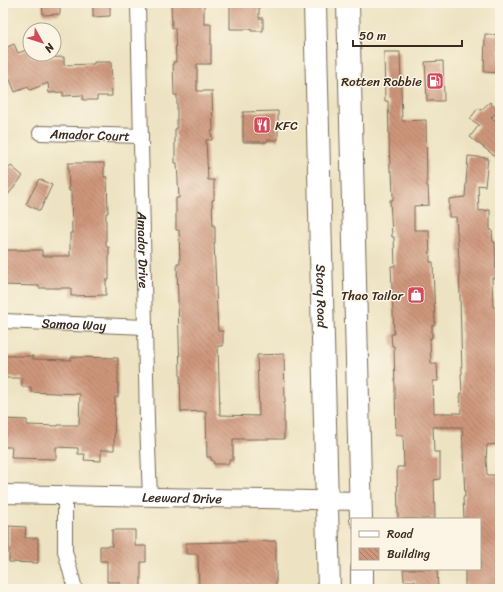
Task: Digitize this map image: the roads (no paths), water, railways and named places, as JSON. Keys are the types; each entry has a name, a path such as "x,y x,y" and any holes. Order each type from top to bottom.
{"main road":[{"name":"Story Road","path":"316,3 329,589"},
{"path":"348,3 361,510"},
{"path":"362,570 362,589"}],"street":[{"name":"Amador Drive","path":"138,3 150,498"},
{"name":"Amador Court","path":"40,134 141,136"},
{"name":"Samoa Way","path":"3,321 145,327"},
{"name":"Leeward Drive","path":"3,494 327,501 361,510"},
{"path":"65,495 65,551 75,589"}],"place":[{"name":"Rotten Robbie","path":"435,81"},
{"name":"KFC","path":"262,125"},
{"name":"Thao Tailor","path":"416,295"}]}
